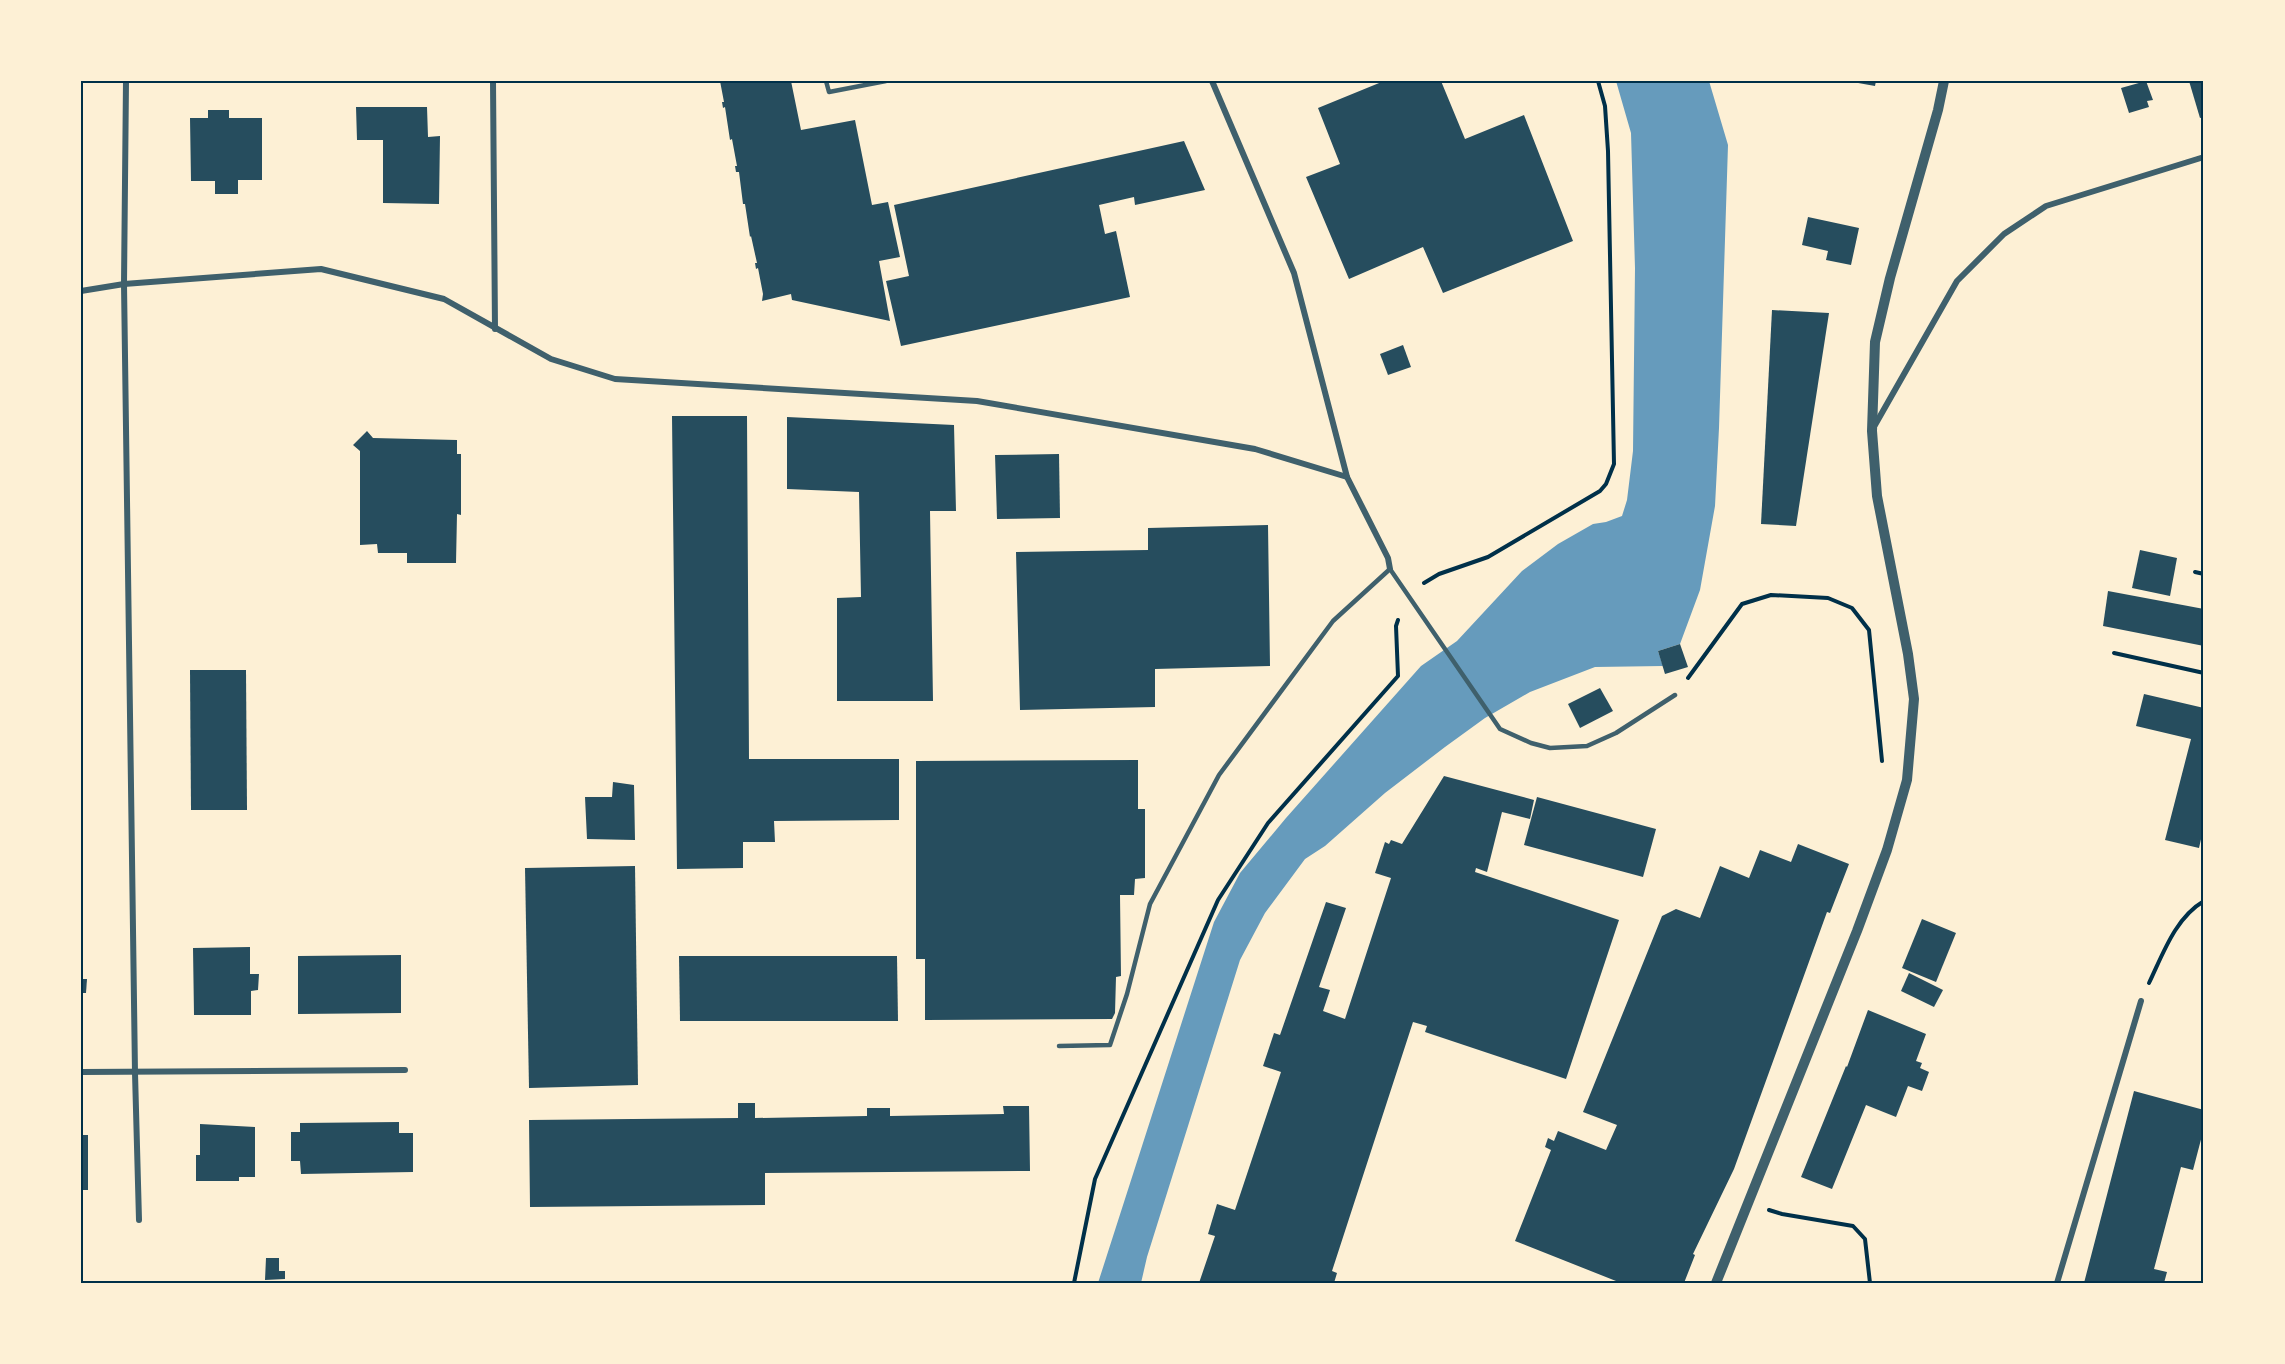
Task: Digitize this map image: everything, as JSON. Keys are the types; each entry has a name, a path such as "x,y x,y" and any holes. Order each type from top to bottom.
{"street":[{"path":"126,81 124,284 139,1220"},
{"path":"493,81 495,329"},
{"path":"1212,81 1294,273 1347,477 1388,558 1390,569"},
{"path":"1716,1283 1857,931 1887,850 1907,780 1914,699 1908,654 1876,496 1872,431 1875,342 1890,278 1935,122 1944,81"},
{"path":"1872,431 1957,281 2004,234 2046,206 2204,157"},
{"path":"81,291 124,284 321,269 444,299 551,359 615,379 977,401 1255,449 1347,477"},
{"path":"2057,1283 2141,1001"},
{"path":"81,1072 405,1070"}],"lane":[{"path":"826,81 829,92 885,81"},
{"path":"1059,1046 1110,1044 1150,904 1219,775 1333,621 1390,569 1500,729 1531,744 1550,748 1587,746 1616,733 1675,695"}],"path":[{"path":"1074,1283 1095,1179 1218,900 1268,822 1398,676 1396,626 1409,596 1439,573 1488,557 1600,491 1611,474 1614,464 1608,151 1605,106 1598,81"},
{"path":"2196,572 2204,574"},
{"path":"1675,695 1742,604 1771,595 1828,598 1852,608 1869,630 1882,761 1880,772"},
{"path":"2114,653 2204,673"},
{"path":"2141,1001 2168,942 2192,908 2204,901"},
{"path":"1782,1214 1853,1226 1865,1239 1870,1283"}],"water":[{"path":"1616,81 1709,81 1728,145 1715,506 1700,590 1680,644 1658,651 1663,666 1595,667 1530,692 1485,718 1445,747 1385,793 1325,846 1305,859 1265,913 1240,960 1147,1257 1141,1283 1098,1283 1214,922 1240,873 1421,666 1457,641 1522,571 1558,544 1593,524 1622,516 1627,500 1633,451 1635,268 1631,133"}],"building":[{"path":"720,81 791,81 801,130 855,120 872,205 888,202 900,257 879,261 890,321 792,300 791,294 762,301 763,294 758,268 756,269 755,263 757,263 745,204 743,204 739,172 736,172 732,139 730,140 725,107 723,108"},
{"path":"1384,81 1441,81 1465,139 1524,115 1573,241 1443,293 1423,247 1349,279 1306,177 1340,164 1318,108"},
{"path":"1847,81 1876,81 1875,86"},
{"path":"2146,81 2153,100 2147,101 2149,107 2129,113 2121,88"},
{"path":"2189,81 2204,81 2204,117 2200,118"},
{"path":"356,107 427,107 428,137 440,136 439,204 383,203 383,140 357,140"},
{"path":"208,110 229,110 229,118 262,118 262,180 238,180 238,194 215,194 215,181 191,181 190,118 208,118"},
{"path":"1184,141 1205,190 1135,205 1134,197 1099,205 1105,234 1116,231 1130,297 901,346 886,281 909,276 894,205"},
{"path":"1808,217 1859,228 1851,265 1826,260 1828,251 1802,245"},
{"path":"1772,310 1829,313 1796,526 1761,524"},
{"path":"1403,345 1411,367 1388,375 1380,354"},
{"path":"672,416 747,416 749,759 899,759 899,820 774,821 775,842 743,842 743,868 677,869"},
{"path":"787,417 954,425 956,511 930,511 933,701 837,701 837,598 861,597 859,492 787,489"},
{"path":"367,431 373,438 457,440 457,454 461,454 461,515 457,514 456,563 407,563 407,553 378,553 377,544 360,545 360,451 353,445"},
{"path":"1059,454 1060,518 997,519 995,455"},
{"path":"1268,525 1270,666 1155,669 1155,707 1020,710 1016,552 1148,550 1148,528"},
{"path":"2140,550 2177,558 2170,596 2132,588"},
{"path":"2108,591 2204,609 2204,646 2103,626"},
{"path":"1680,644 1688,667 1665,674 1658,651"},
{"path":"190,670 246,670 247,810 191,810"},
{"path":"1600,688 1613,711 1580,728 1568,704"},
{"path":"2144,694 2204,708 2204,826 2199,848 2165,840 2191,739 2136,726"},
{"path":"1138,760 1138,809 1145,809 1145,878 1135,879 1134,895 1120,895 1121,976 1116,977 1115,1013 1112,1019 925,1020 925,959 916,959 916,761"},
{"path":"1444,776 1534,800 1530,819 1502,812 1487,872 1476,868 1475,872 1619,920 1566,1079 1425,1032 1427,1026 1413,1022 1332,1271 1337,1273 1334,1283 1199,1283 1215,1236 1208,1234 1217,1204 1235,1210 1281,1072 1263,1066 1274,1033 1280,1035 1326,902 1346,908 1319,987 1330,990 1323,1011 1345,1019 1391,878 1375,873 1385,842 1389,844 1391,840 1402,844"},
{"path":"613,782 634,785 635,840 587,839 585,797 612,797"},
{"path":"1537,797 1656,829 1643,877 1524,845"},
{"path":"1798,844 1849,864 1830,913 1827,912 1734,1169 1693,1254 1695,1255 1684,1283 1615,1283 1616,1281 1515,1241 1551,1150 1545,1147 1548,1138 1554,1141 1558,1131 1606,1150 1617,1125 1583,1112 1662,916 1676,909 1700,918 1720,866 1749,878 1760,850 1791,862"},
{"path":"635,866 638,1085 529,1088 525,868"},
{"path":"1922,919 1956,933 1936,982 1902,968"},
{"path":"250,947 250,974 259,974 258,990 251,991 251,1015 194,1015 193,948"},
{"path":"401,955 401,1013 298,1014 298,956"},
{"path":"679,956 897,956 898,1021 680,1021"},
{"path":"1909,973 1943,990 1934,1007 1901,991"},
{"path":"81,979 87,979 86,993 81,993"},
{"path":"1868,1010 1926,1034 1916,1061 1922,1063 1920,1068 1929,1072 1922,1091 1908,1086 1896,1117 1866,1105 1832,1189 1801,1177"},
{"path":"2134,1091 2204,1110 2204,1128 2193,1170 2181,1167 2154,1269 2167,1272 2164,1283 2084,1283"},
{"path":"738,1103 755,1103 755,1118 867,1116 867,1108 890,1108 890,1116 1004,1114 1003,1106 1029,1106 1030,1171 765,1173 765,1205 530,1207 529,1120 738,1118"},
{"path":"399,1122 399,1133 413,1133 413,1172 301,1174 300,1161 291,1161 291,1132 300,1132 300,1123"},
{"path":"200,1124 255,1127 255,1177 239,1177 239,1181 196,1181 196,1155 200,1155"},
{"path":"81,1135 88,1135 88,1190 81,1190"},
{"path":"266,1258 279,1258 279,1271 285,1271 285,1279 265,1280"}]}
